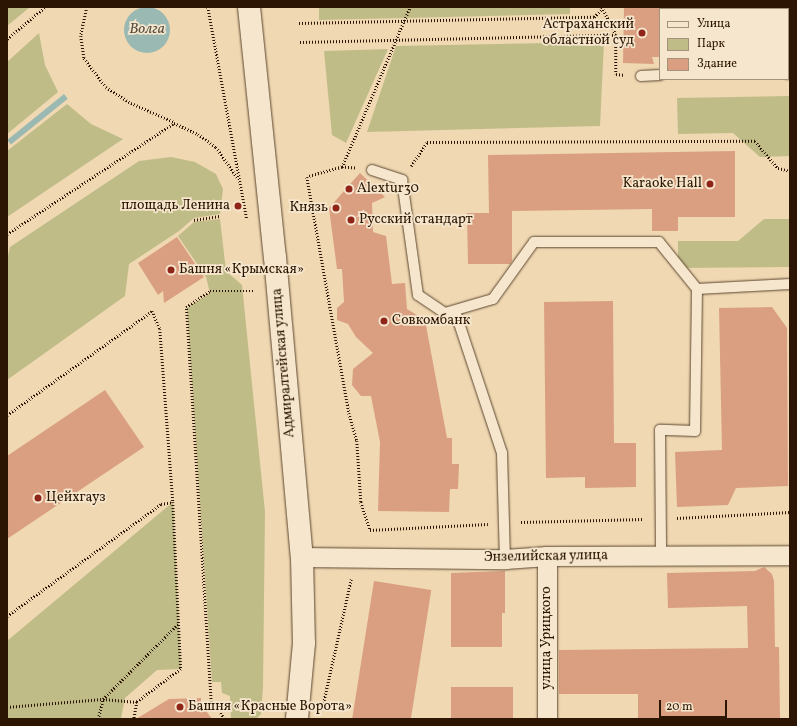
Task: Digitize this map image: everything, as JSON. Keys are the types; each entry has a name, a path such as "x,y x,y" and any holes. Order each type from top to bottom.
{"main road":[{"name":"Адмиралтейская улица","path":"249,7 275,257 302,557 304,643 297,719"}],"street":[{"name":"Энзелийская улица","path":"302,557 505,559 547,556 790,555"},
{"name":"улица Урицкого","path":"547,556 547,719"}],"lane":[{"path":"641,76 659,75"},
{"path":"372,170 402,180 418,294 445,314 493,299 534,242 659,242 697,289 695,431 660,430 661,556"},
{"path":"697,289 790,284"},
{"path":"455,311 502,453 505,559"}],"path":[{"path":"7,39 45,7"},
{"path":"88,7 81,36 84,58 106,87 131,104 198,134 216,147 238,179"},
{"path":"208,7 238,179 247,221"},
{"path":"410,7 342,167 307,177 349,414 357,441 361,502 370,530 543,520 661,519 790,512"},
{"path":"299,23 594,17 602,8 616,35 616,74 641,76"},
{"path":"300,42 616,35"},
{"path":"7,234 174,122"},
{"path":"402,180 427,142 755,141 778,168 790,171"},
{"path":"194,220 220,216"},
{"path":"224,719 218,709 211,702 186,307 210,291 254,291"},
{"path":"7,415 152,311 160,329 173,502 181,669 137,702 103,699 7,707"},
{"path":"7,616 161,504 173,502"},
{"path":"322,712 351,578"},
{"path":"98,719 103,699 179,623"},
{"path":"134,719 137,702"}],"green space":[{"path":"7,7 30,7 7,26"},
{"path":"319,7 570,7 570,14 319,20"},
{"path":"39,33 45,65 58,92 7,134 7,62"},
{"path":"604,42 600,126 367,132 396,46"},
{"path":"388,49 346,143 332,135 324,51"},
{"path":"790,96 790,156 760,157 733,133 678,134 677,98"},
{"path":"67,104 91,124 123,139 7,217 7,151"},
{"path":"171,157 195,162 216,174 223,189 220,214 194,218 179,231 129,264 125,296 7,380 7,260 10,247 139,161"},
{"path":"220,219 226,271 242,285 265,512 263,687 261,714 256,719 231,719 230,696 222,693 221,682 212,682 187,308 210,293 206,277 178,236 194,222"},
{"path":"764,219 790,219 790,267 678,268 678,241 738,241"},
{"path":"173,502 181,669 157,670 125,698 121,719 7,719 7,641"}],"water":[{"name":"Волга","path":"152,7 164,13 169,21 169,39 164,47 156,52 142,53 130,47 125,39 124,25 130,13 138,8"},
{"path":"64,94 68,99 11,145 7,140"}],"building":[{"name":"Астраханский областной суд","path":"624,7 660,7 659,57 652,57 654,64 623,63"},
{"path":"735,151 735,217 678,217 678,231 652,231 652,209 512,211 512,261 510,264 468,264 467,213 489,213 488,155"},
{"path":"360,173 385,197 372,203 373,232 386,236 392,284 405,283 407,309 425,320 447,438 452,438 452,464 459,464 458,489 450,489 449,512 378,511 380,442 371,396 361,396 352,385 353,369 373,353 356,337 348,324 337,320 337,308 344,302 342,269 337,269 329,208"},
{"name":"Башня «Крымская»","path":"177,237 204,277 164,303 163,291 158,295 138,263"},
{"path":"613,301 614,443 636,443 636,487 585,488 585,477 546,478 544,302"},
{"path":"772,307 787,328 788,486 736,488 728,505 677,507 675,452 722,450 719,308"},
{"name":"Цейхгауз","path":"105,390 144,447 7,539 7,456"},
{"path":"764,567 772,574 774,581 775,647 779,647 780,718 638,719 638,694 559,694 559,650 748,648 747,606 668,608 667,573 755,571"},
{"path":"505,571 505,613 502,613 502,647 451,647 451,573"},
{"path":"374,581 431,590 411,719 352,719"},
{"path":"451,687 513,687 513,719 451,719"},
{"name":"Башня «Красные Ворота»","path":"201,698 201,704 212,719 136,719 169,699"}],"place":[{"name":"Астраханский областной суд","path":"642,33"},
{"name":"Karaoke Hall","path":"710,184"},
{"name":"Alextur30","path":"349,189"},
{"name":"площадь Ленина","path":"238,206"},
{"name":"Князь","path":"336,208"},
{"name":"Русский стандарт","path":"351,220"},
{"name":"Башня «Крымская»","path":"171,270"},
{"name":"Совкомбанк","path":"384,321"},
{"name":"Цейхгауз","path":"38,498"},
{"name":"Башня «Красные Ворота»","path":"180,707"}]}
